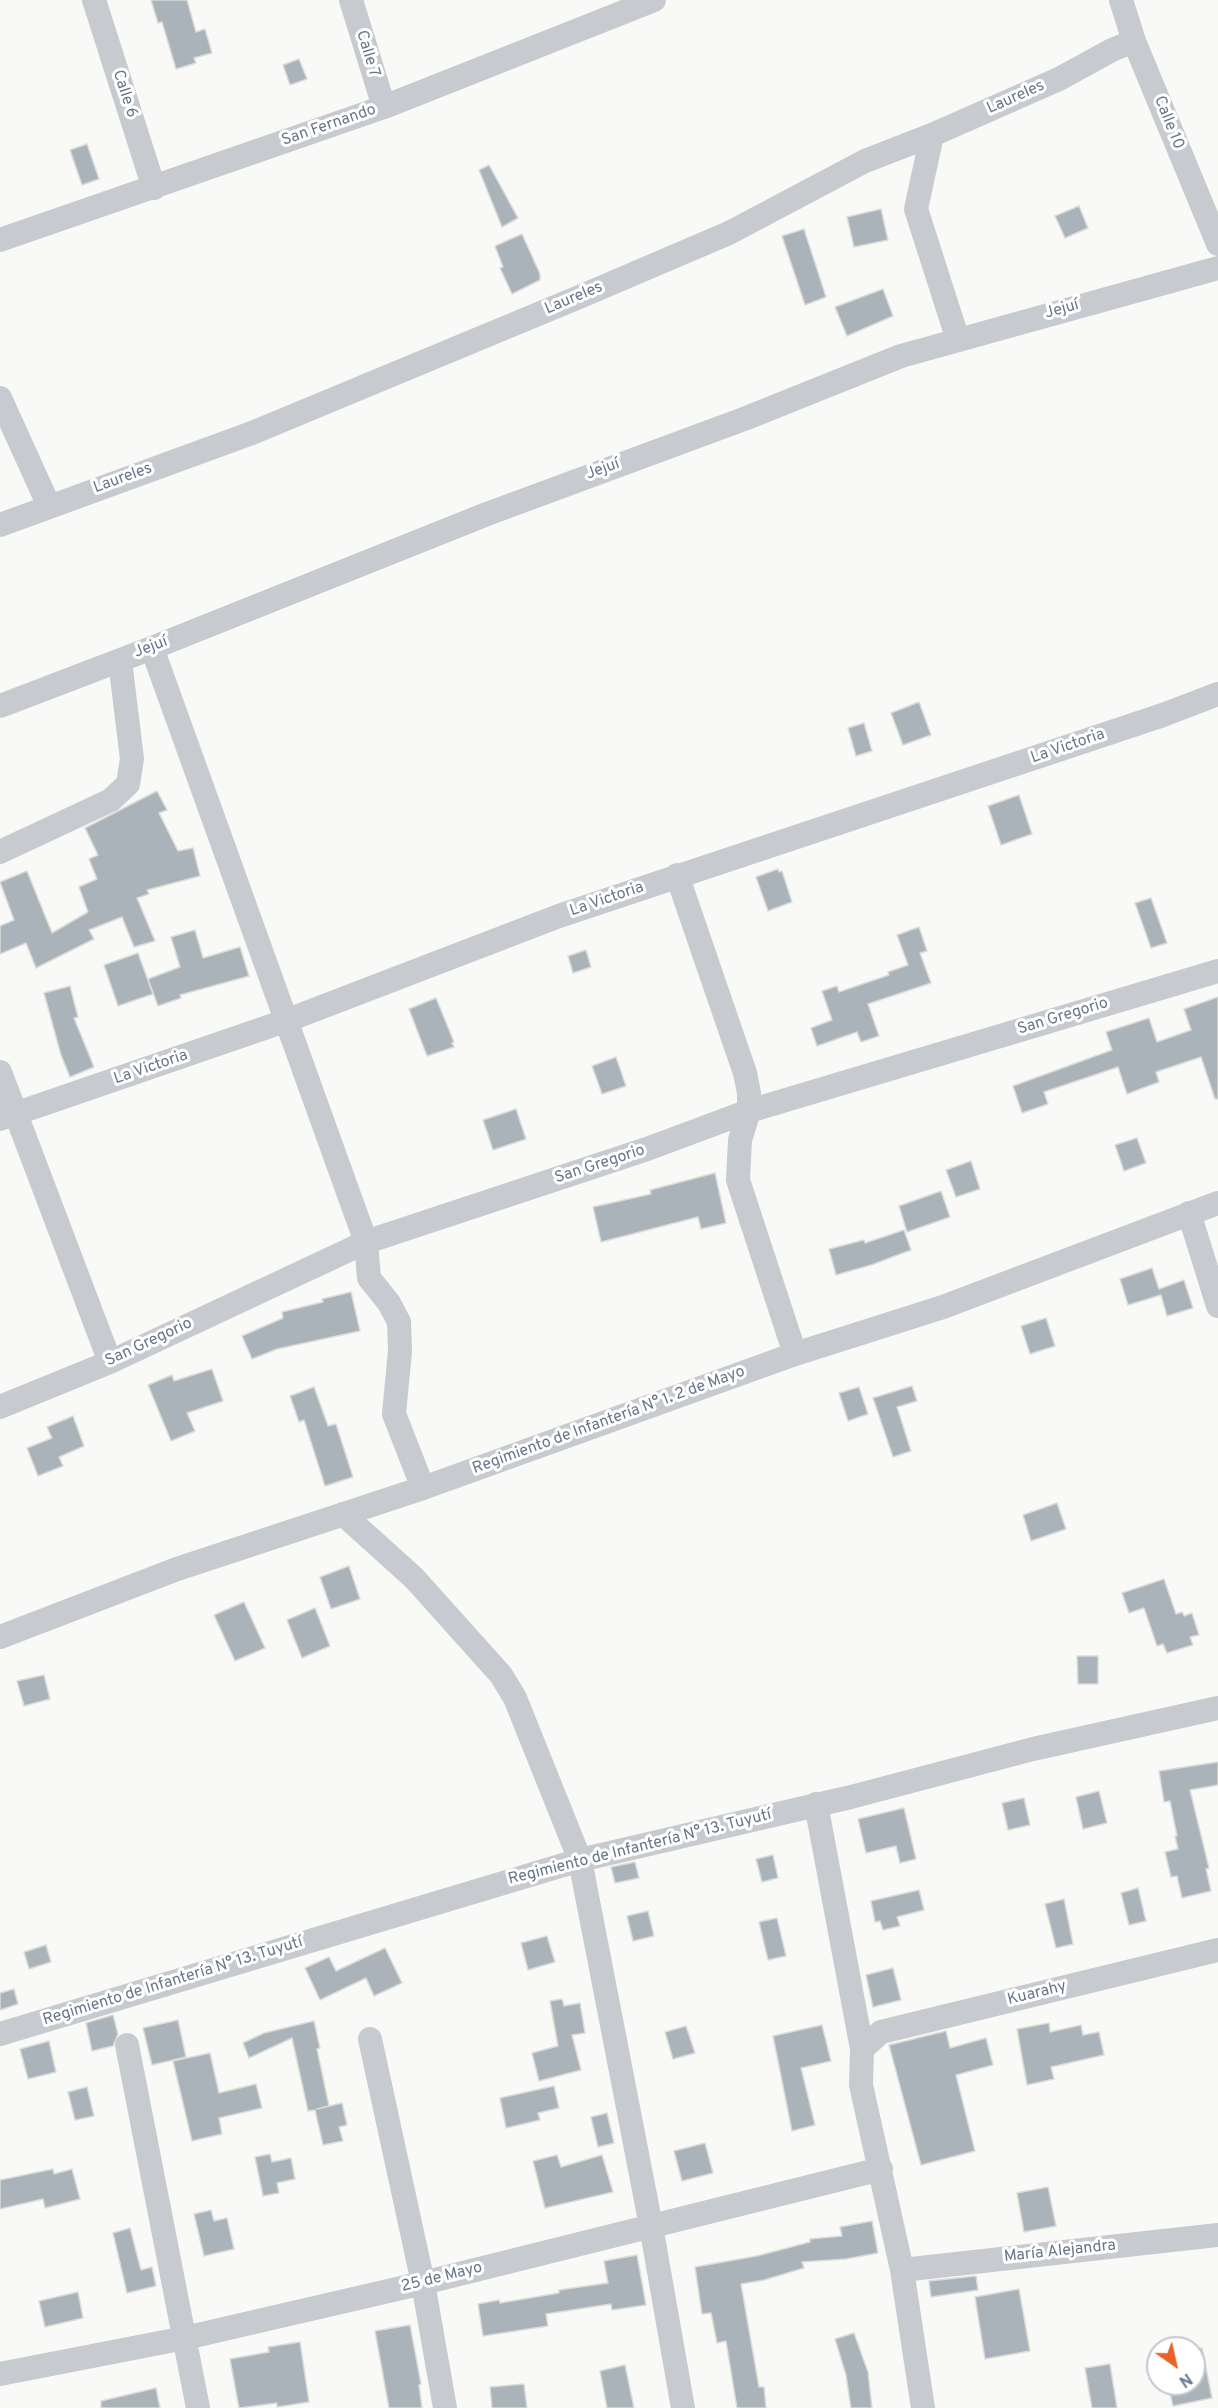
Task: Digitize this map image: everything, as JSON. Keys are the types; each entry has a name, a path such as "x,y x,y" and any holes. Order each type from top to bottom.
{"street":[{"name":"Calle 6","path":"94,0 154,188"},
{"name":"Calle 7","path":"351,0 384,107"},
{"name":"San Fernando","path":"0,240 384,107 596,10 654,0"},
{"name":"Calle 10","path":"1121,0 1134,41 1218,244"},
{"name":"Laureles","path":"0,525 252,433 563,304 729,233 865,161 932,135 1059,80 1112,50 1134,41"},
{"path":"932,135 916,209 958,340"},
{"name":"Jejuí","path":"0,706 487,514 744,419 901,356 1218,268"},
{"path":"0,398 49,506"},
{"path":"152,648 288,1020 366,1242 369,1278 389,1303 399,1322 400,1351 394,1414 423,1488"},
{"path":"0,852 111,800 128,784 132,759 120,660"},
{"name":"La Victoria","path":"8,1117 288,1020 559,916 1086,741 1218,694"},
{"path":"677,875 745,1072 749,1093 749,1112 740,1140 738,1180 795,1354"},
{"name":"San Gregorio","path":"0,1407 110,1362 366,1242 647,1149 749,1112 1218,971"},
{"path":"0,1072 8,1117 110,1362"},
{"name":"Regimiento de Infantería N° 1. 2 de Mayo","path":"0,1637 177,1569 423,1488 795,1354 943,1307 1218,1203"},
{"path":"1189,1213 1218,1306"},
{"path":"343,1514 414,1578 501,1674 515,1698 580,1860 651,2226 683,2408"},
{"name":"Regimiento de Infantería N° 13. Tuyutí","path":"0,2034 580,1860 1033,1749 1218,1708"},
{"path":"816,1804 862,2049 861,2085 902,2270 923,2408"},
{"name":"Kuarahy","path":"862,2049 880,2032 1218,1950"},
{"path":"370,2038 423,2283 445,2408"},
{"path":"127,2045 198,2408"},
{"name":"25 de Mayo","path":"0,2374 185,2338 423,2283 881,2169"},
{"name":"María Alejandra","path":"902,2270 1218,2235"}],"building":[{"path":"151,0 187,0 196,32 205,29 212,53 194,58 196,63 176,69 162,22 158,23"},
{"path":"299,59 307,79 290,85 283,65"},
{"path":"87,144 99,179 82,185 70,150"},
{"path":"489,165 518,218 502,227 479,170"},
{"path":"1079,206 1088,228 1065,238 1055,216"},
{"path":"881,209 888,240 854,247 847,217"},
{"path":"804,229 826,297 805,305 782,236"},
{"path":"522,234 540,274 540,280 512,294 500,268 503,267 495,246"},
{"path":"883,289 893,316 847,336 835,307"},
{"path":"919,702 931,735 903,745 891,713"},
{"path":"864,723 872,751 856,756 848,728"},
{"path":"157,791 167,810 159,813 178,851 193,848 200,876 147,890 149,894 137,898 155,941 134,947 122,917 89,930 94,939 36,968 26,943 0,954 0,926 14,920 0,882 27,871 52,933 88,912 79,887 97,879 89,859 98,855 85,828"},
{"path":"1019,795 1032,834 1001,845 988,806"},
{"path":"778,869 779,872 782,871 792,902 768,911 756,877"},
{"path":"1151,898 1167,943 1151,948 1135,903"},
{"path":"919,927 927,951 920,953 931,983 868,1004 879,1036 861,1042 857,1032 817,1046 811,1028 832,1020 822,991 837,986 839,992 889,975 888,972 908,965 897,935"},
{"path":"195,930 203,958 240,947 249,976 180,995 181,998 158,1006 148,979 180,967 171,937"},
{"path":"586,950 591,967 573,973 568,956"},
{"path":"138,953 153,994 118,1006 104,965"},
{"path":"70,986 78,1017 74,1018 94,1067 70,1077 61,1055 44,993"},
{"path":"1218,997 1218,1099 1215,1099 1201,1057 1156,1072 1159,1082 1127,1094 1118,1067 1044,1092 1048,1104 1022,1113 1013,1086 1112,1050 1106,1032 1149,1018 1157,1042 1191,1030 1184,1009"},
{"path":"436,998 454,1047 427,1056 409,1009"},
{"path":"616,1057 626,1086 602,1094 592,1066"},
{"path":"516,1109 526,1139 493,1150 483,1120"},
{"path":"1137,1138 1146,1163 1124,1171 1115,1145"},
{"path":"971,1161 980,1189 956,1197 946,1170"},
{"path":"715,1173 726,1223 701,1229 698,1217 601,1242 593,1207 651,1194 650,1190"},
{"path":"941,1191 950,1217 907,1232 899,1206"},
{"path":"904,1230 911,1250 836,1275 829,1249 864,1240 865,1243"},
{"path":"1152,1268 1159,1289 1184,1280 1193,1308 1167,1316 1161,1295 1128,1305 1120,1279"},
{"path":"351,1292 360,1331 277,1349 252,1359 242,1336 283,1318 282,1312 323,1302 322,1299"},
{"path":"1046,1318 1055,1346 1030,1354 1021,1326"},
{"path":"212,1369 223,1401 187,1413 195,1431 171,1441 148,1385 172,1375 174,1381"},
{"path":"912,1386 917,1401 897,1407 911,1451 893,1457 873,1398"},
{"path":"314,1387 328,1426 336,1424 353,1477 325,1486 304,1420 299,1422 290,1396"},
{"path":"859,1387 868,1414 848,1421 839,1393"},
{"path":"73,1416 84,1446 59,1457 63,1466 38,1476 27,1448 52,1438 47,1427"},
{"path":"1057,1503 1066,1529 1031,1541 1023,1515"},
{"path":"349,1566 360,1599 331,1609 320,1577"},
{"path":"1164,1579 1176,1614 1182,1612 1184,1616 1192,1613 1199,1635 1190,1637 1193,1645 1167,1653 1163,1644 1157,1646 1144,1608 1129,1613 1122,1593"},
{"path":"244,1602 265,1648 235,1661 214,1615"},
{"path":"315,1608 330,1646 302,1658 287,1620"},
{"path":"1077,1656 1098,1656 1098,1684 1078,1684"},
{"path":"44,1675 50,1699 24,1706 17,1681"},
{"path":"1218,1762 1218,1785 1190,1790 1209,1868 1206,1869 1211,1891 1182,1898 1177,1876 1171,1877 1165,1852 1178,1849 1170,1801 1164,1802 1159,1771"},
{"path":"1099,1791 1107,1823 1083,1829 1076,1797"},
{"path":"1024,1798 1030,1825 1008,1830 1002,1803"},
{"path":"904,1808 916,1859 900,1863 896,1846 866,1853 858,1819"},
{"path":"773,1855 778,1878 762,1882 756,1859"},
{"path":"635,1862 639,1878 615,1883 611,1867"},
{"path":"1138,1888 1146,1921 1129,1925 1121,1893"},
{"path":"919,1890 924,1910 897,1917 900,1926 883,1930 880,1921 875,1922 871,1901"},
{"path":"1064,1899 1073,1944 1056,1948 1045,1904"},
{"path":"648,1911 654,1936 633,1941 627,1916"},
{"path":"777,1918 786,1956 768,1960 759,1922"},
{"path":"547,1936 555,1962 528,1970 521,1943"},
{"path":"46,1945 51,1962 29,1969 24,1952"},
{"path":"385,1948 402,1983 374,1996 366,1978 320,2000 305,1968 329,1957 336,1971"},
{"path":"893,1968 901,2000 873,2007 866,1975"},
{"path":"14,1989 18,2004 0,2010 0,1993"},
{"path":"562,1999 564,2006 580,2003 585,2033 572,2035 581,2070 539,2081 532,2053 558,2046 550,2001"},
{"path":"113,2015 118,2034 113,2046 92,2051 86,2023"},
{"path":"178,2020 186,2057 152,2065 143,2028"},
{"path":"314,2021 320,2048 317,2049 329,2106 317,2109 342,2103 347,2125 339,2127 343,2141 323,2145 315,2110 308,2111 292,2038 249,2058 243,2043 264,2033"},
{"path":"1049,2023 1050,2032 1081,2025 1083,2035 1099,2032 1104,2055 1051,2067 1054,2079 1027,2085 1017,2029"},
{"path":"822,2025 831,2061 801,2068 815,2125 792,2131 773,2036"},
{"path":"686,2026 695,2053 673,2059 665,2032"},
{"path":"946,2031 950,2048 986,2038 993,2065 956,2075 975,2151 921,2165 889,2045"},
{"path":"49,2041 56,2072 28,2079 20,2049"},
{"path":"210,2053 219,2093 256,2084 262,2108 219,2118 222,2134 192,2141 173,2061"},
{"path":"554,2086 559,2108 538,2113 540,2120 506,2128 500,2098"},
{"path":"87,2087 94,2116 75,2120 68,2092"},
{"path":"607,2113 614,2143 598,2147 591,2117"},
{"path":"705,2143 713,2173 682,2181 674,2151"},
{"path":"270,2154 272,2162 291,2158 295,2179 277,2183 279,2193 263,2196 255,2157"},
{"path":"557,2155 561,2167 602,2155 613,2192 545,2208 533,2161"},
{"path":"53,2169 54,2174 72,2169 80,2199 45,2208 43,2199 0,2209 0,2180"},
{"path":"1048,2187 1056,2226 1024,2232 1017,2193"},
{"path":"211,2210 214,2221 227,2218 234,2249 204,2256 194,2214"},
{"path":"872,2221 878,2253 846,2259 802,2262 804,2268 741,2284 759,2387 764,2387 766,2408 737,2408 726,2341 717,2343 711,2313 702,2314 695,2267 757,2256 810,2242 810,2239 842,2236 840,2227"},
{"path":"130,2228 141,2270 152,2267 156,2286 127,2293 113,2233"},
{"path":"637,2255 646,2305 612,2310 611,2304 546,2314 548,2326 483,2336 478,2304 499,2300 500,2303 559,2293 559,2290 608,2283 604,2261"},
{"path":"976,2276 978,2290 931,2297 929,2281"},
{"path":"1019,2289 1030,2351 985,2359 975,2297"},
{"path":"78,2292 83,2318 45,2327 39,2301"},
{"path":"410,2325 421,2384 419,2385 422,2408 389,2408 375,2331"},
{"path":"854,2333 868,2372 872,2408 851,2408 846,2375 835,2339"},
{"path":"300,2342 309,2402 277,2407 277,2403 239,2408 230,2359 269,2352 268,2347"},
{"path":"1110,2364 1117,2408 1092,2408 1085,2368"},
{"path":"625,2365 634,2408 607,2408 600,2371"},
{"path":"1206,2368 1212,2398 1173,2406 1171,2396 1206,2396"},
{"path":"524,2384 527,2408 492,2408 490,2387"},
{"path":"156,2388 160,2408 101,2408 101,2401"}]}
